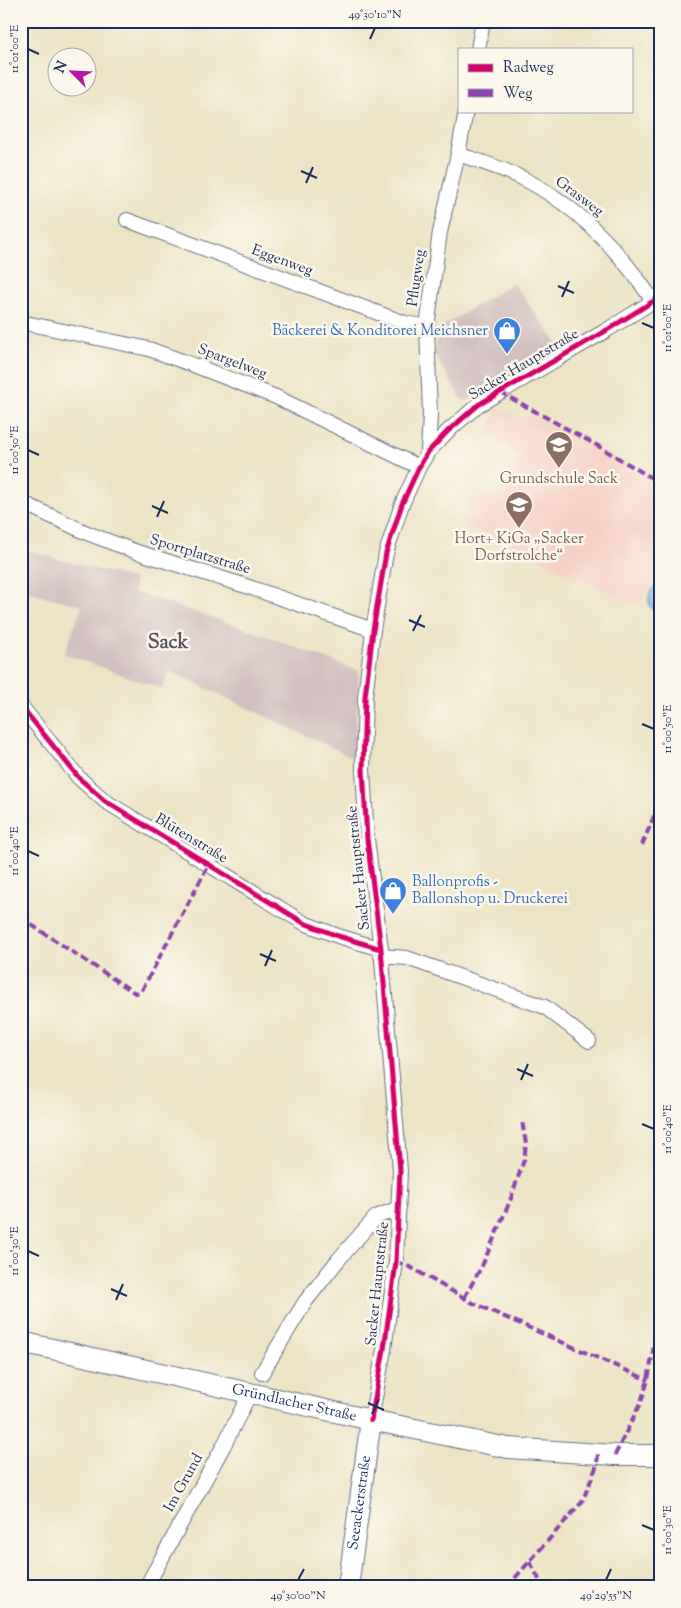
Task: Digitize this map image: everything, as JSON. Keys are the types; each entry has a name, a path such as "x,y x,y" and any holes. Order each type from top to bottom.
{"main road":[{"name":"Gründlacher Straße","path":"21,1342 371,1420 508,1448 660,1455"},
{"name":"Seeackerstraße","path":"348,1587 371,1420"}],"street":[{"path":"478,48 483,21"},
{"name":"Pflugweg","path":"428,452 430,415 427,327 440,232 466,112"},
{"name":"Grasweg","path":"458,154 525,180 564,204 585,220 616,250 656,299"},
{"name":"Eggenweg","path":"127,220 405,323 427,327"},
{"name":"Sacker Hauptstraße","path":"371,1420 384,1349 396,1262 400,1156 381,952 366,839 363,769 365,696 373,630 386,553 402,504 428,452 478,405 656,299"},
{"name":"Spargelweg","path":"21,322 149,349 196,366 276,396 419,467"},
{"name":"Sportplatzstraße","path":"21,502 87,533 137,552 243,585 373,630"},
{"name":"Blütenstraße","path":"21,706 79,778 105,801 304,923 381,952 407,958 545,1008 589,1041"},
{"path":"262,1373 305,1302 339,1259 376,1217 399,1208"},
{"name":"Im Grund","path":"146,1587 224,1445 250,1393"}],"shaded area":[{"path":"513,283 558,344 464,402 435,356 438,329"},
{"name":"Hort+ KiGa „Sacker Dorfstrolche“","path":"498,407 523,419 527,413 600,450 660,487 660,571 638,606 460,522 476,489 503,502 513,485 508,482 521,455 497,443 499,438 486,431"},
{"path":"21,549 134,579 134,592 247,629 359,671 354,758 169,671 162,689 64,654 82,606 21,590"}],"water":[{"path":"660,582 660,616 651,608 648,599 651,590"}],"marked path":[{"path":"500,392 598,446 660,483"},
{"path":"642,845 660,802"},
{"path":"21,918 135,993 141,992 209,864"},
{"path":"464,1298 482,1266 510,1201 524,1160 526,1144 522,1121"},
{"path":"396,1262 410,1267 473,1303 648,1380"},
{"path":"615,1455 641,1402 648,1380 660,1310"},
{"path":"507,1587 582,1502 597,1465 598,1454"},
{"path":"530,1562 543,1587"}],"cycle path":[{"path":"371,1420 384,1349 396,1262 400,1170 381,949 367,839 363,769 365,697 373,630 386,553 402,504 419,467 428,452 448,431 478,405 660,297"},
{"path":"21,706 79,778 105,801 304,923 381,949"}],"place":[{"name":"Bäckerei & Konditorei Meichsner","path":"507,355"},
{"name":"Grundschule Sack","path":"559,469"},
{"name":"Hort+ KiGa „Sacker Dorfstrolche“","path":"519,529"},
{"name":"Ballonprofis - Ballonshop u. Druckerei","path":"393,915"}],"district":[{"name":"Sack","path":"168,643"}]}
